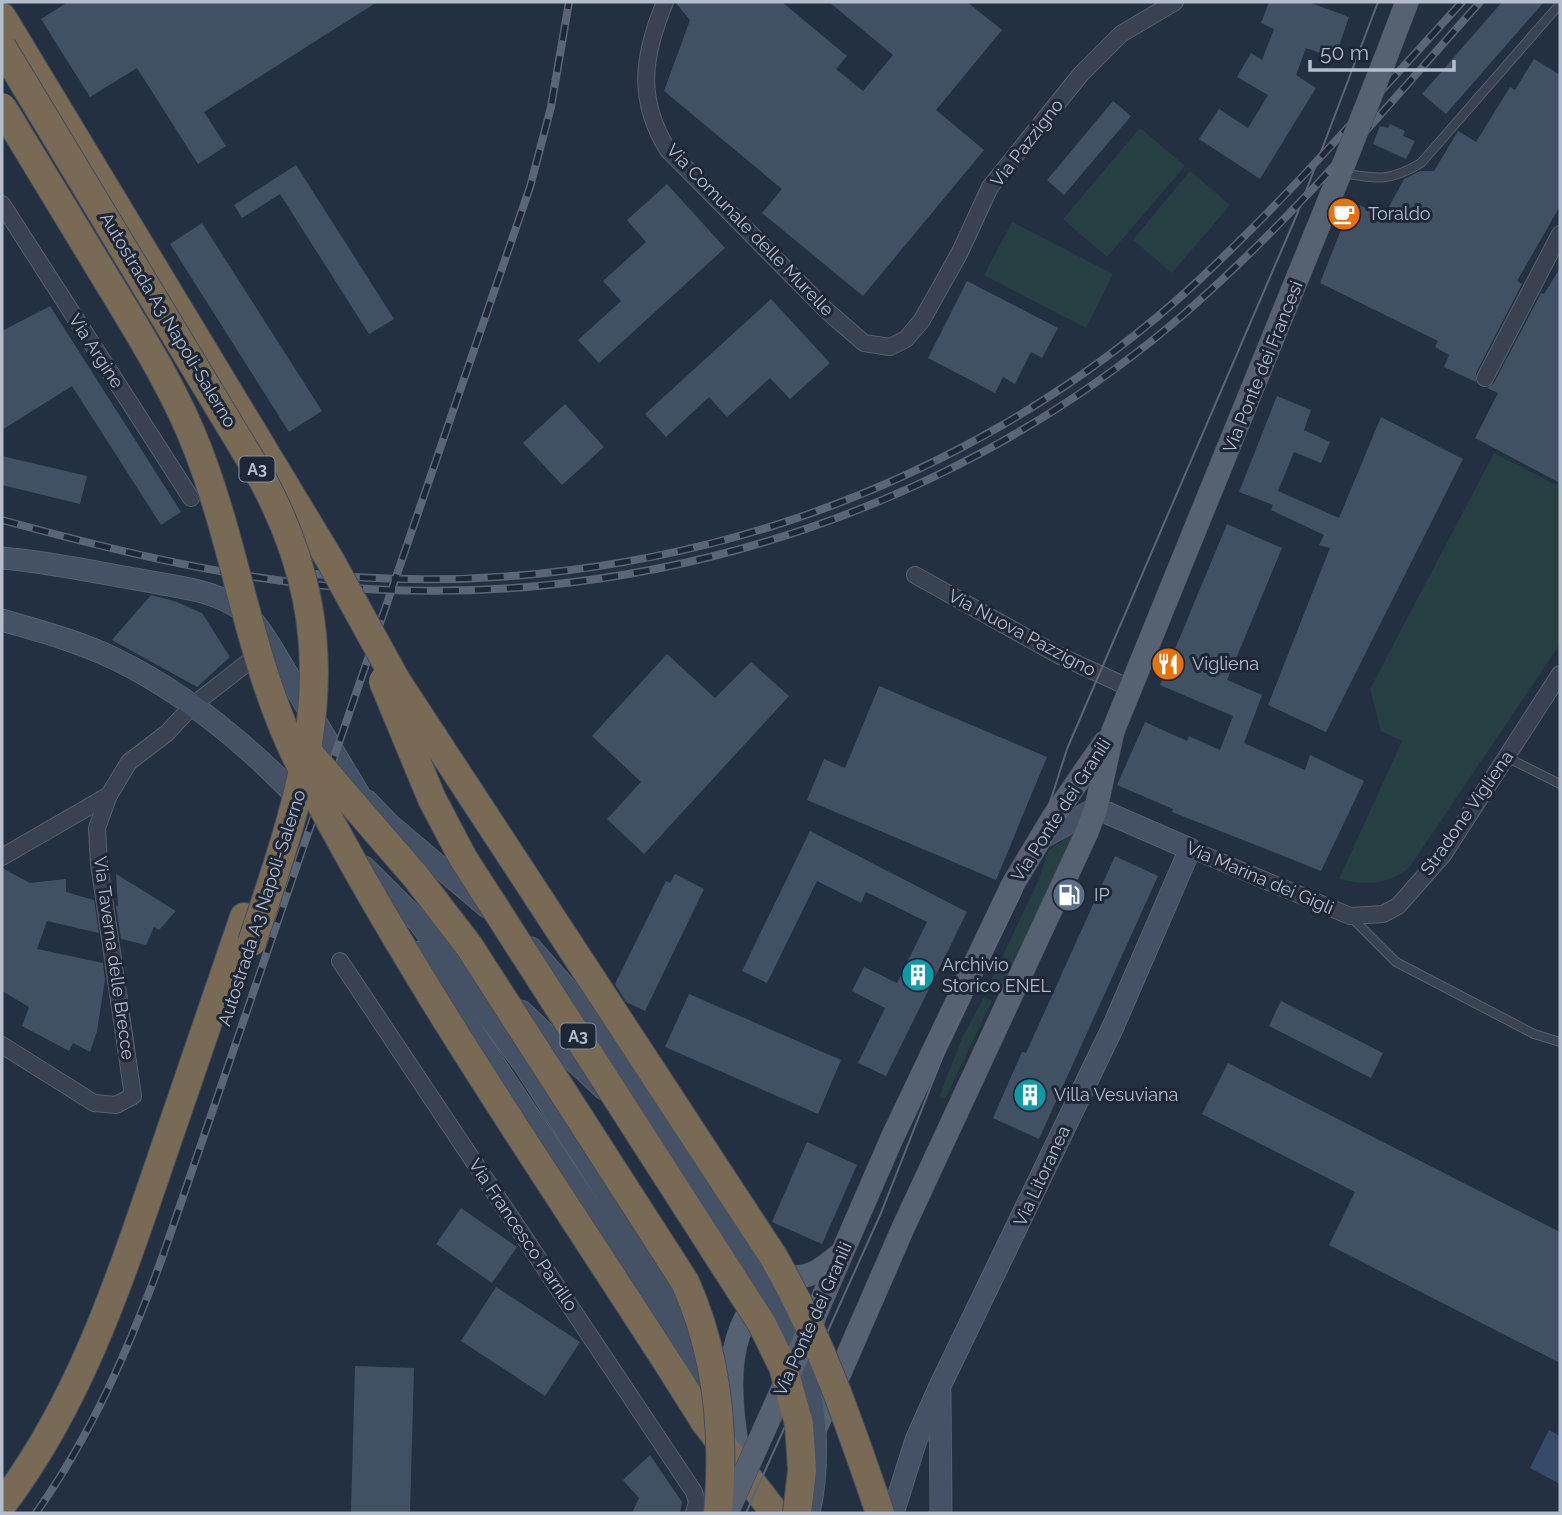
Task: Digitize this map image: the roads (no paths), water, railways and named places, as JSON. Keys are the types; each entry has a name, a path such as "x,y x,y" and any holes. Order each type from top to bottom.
{"highway":[{"name":"A3","path":"2,17 330,560 396,680 774,1256 799,1301 823,1354 880,1513"},
{"name":"Autostrada A3 Napoli-Salerno","path":"2,47 279,510 303,579 316,661 309,748 291,827 248,930 96,1340 60,1416 2,1505"},
{"name":"Autostrada A3 Napoli-Salerno","path":"2,72 266,513 286,576 299,653 295,741 284,794 248,930 116,1337 70,1433 18,1513"},
{"name":"A3","path":"2,107 164,375 197,445 218,501 266,656 280,722 382,915 705,1422 776,1513"},
{"name":"A3","path":"330,560 432,799 463,858 738,1284 783,1367 793,1398 801,1447 797,1513"},
{"name":"A3","path":"266,656 307,750 416,877 469,946 674,1262 704,1328 715,1381 721,1455 718,1513"}],"main road":[{"name":"Via Ponte dei Francesi","path":"1112,733 1342,169 1407,2"},
{"name":"Via Ponte dei Granili","path":"776,1513 1096,808 1112,733"},
{"name":"Via Ponte dei Granili","path":"727,1513 892,1138 1013,884 1039,839 1112,733"},
{"path":"740,1467 733,1420 734,1348 743,1317 780,1280 820,1271 842,1253"}],"street":[{"name":"Via Comunale delle Murelle","path":"664,2 647,64 646,93 653,126 668,150 826,310 864,342 890,347"},
{"name":"Via Pazzigno","path":"890,347 906,339 922,320 960,253 990,187 1081,74 1121,34 1175,2"},
{"name":"Via Argine","path":"2,204 191,498"},
{"path":"1485,378 1560,234"},
{"path":"2,558 39,561 219,597 237,606 256,624 266,656 383,834 480,966 562,1053 657,1134 745,1257 780,1280"},
{"name":"Via Nuova Pazzigno","path":"915,575 1058,655 1130,688"},
{"path":"2,620 71,641 114,658 193,705 274,772 418,921 526,1067 662,1281 715,1381"},
{"path":"2,857 109,795 129,762 167,733 193,705 266,656"},
{"name":"Stradone Vigliena","path":"1350,916 1383,914 1398,906 1443,855 1560,674"},
{"path":"356,790 389,824 531,947 567,989 784,1315 823,1354"},
{"name":"Via Taverna delle Brecce","path":"2,1045 94,1103 116,1105 133,1096 99,864 97,828 109,795"},
{"path":"1039,839 1096,808"},
{"name":"Via Marina dei Gigli","path":"1096,808 1350,916"},
{"name":"Via Litoranea","path":"893,1513 912,1453 940,1387 1106,1041 1190,849"},
{"path":"373,876 407,934 655,1305 689,1368 705,1422"},
{"name":"Via Francesco Parrillo","path":"340,961 694,1492 697,1502 694,1513"},
{"path":"784,1315 800,1356 813,1419 815,1474 809,1513"},
{"path":"940,1387 942,1513"}],"lane":[{"path":"1342,169 1378,180 1398,176 1421,163 1560,4"},
{"path":"1506,757 1560,784"},
{"name":"Via Marina dei Gigli","path":"1350,916 1396,962 1534,1034 1560,1042"}],"water":[{"path":"1549,1430 1560,1436 1560,1484 1530,1468"}],"tram line":[{"path":"746,1513 881,1213 946,1048 1021,893 1067,749 1298,212 1378,2"}],"railway":[{"path":"36,1513 75,1452 108,1390 162,1258 530,187 551,107 569,2"},
{"path":"296,572 419,579 541,573 661,555 779,524 893,481 1002,425 1104,358 1199,280 1300,179 1462,2"},
{"path":"2,520 119,550 237,574 317,585 432,591 546,585 659,568 769,541 877,502 980,454 1078,395 1170,326 1292,211 1480,2"}],"place":[{"name":"Toraldo","path":"1344,214"},
{"name":"Vigliena","path":"1168,664"},
{"name":"IP","path":"1069,895"},
{"name":"Archivio Storico ENEL","path":"918,975"},
{"name":"Villa Vesuviana","path":"1030,1095"}]}
